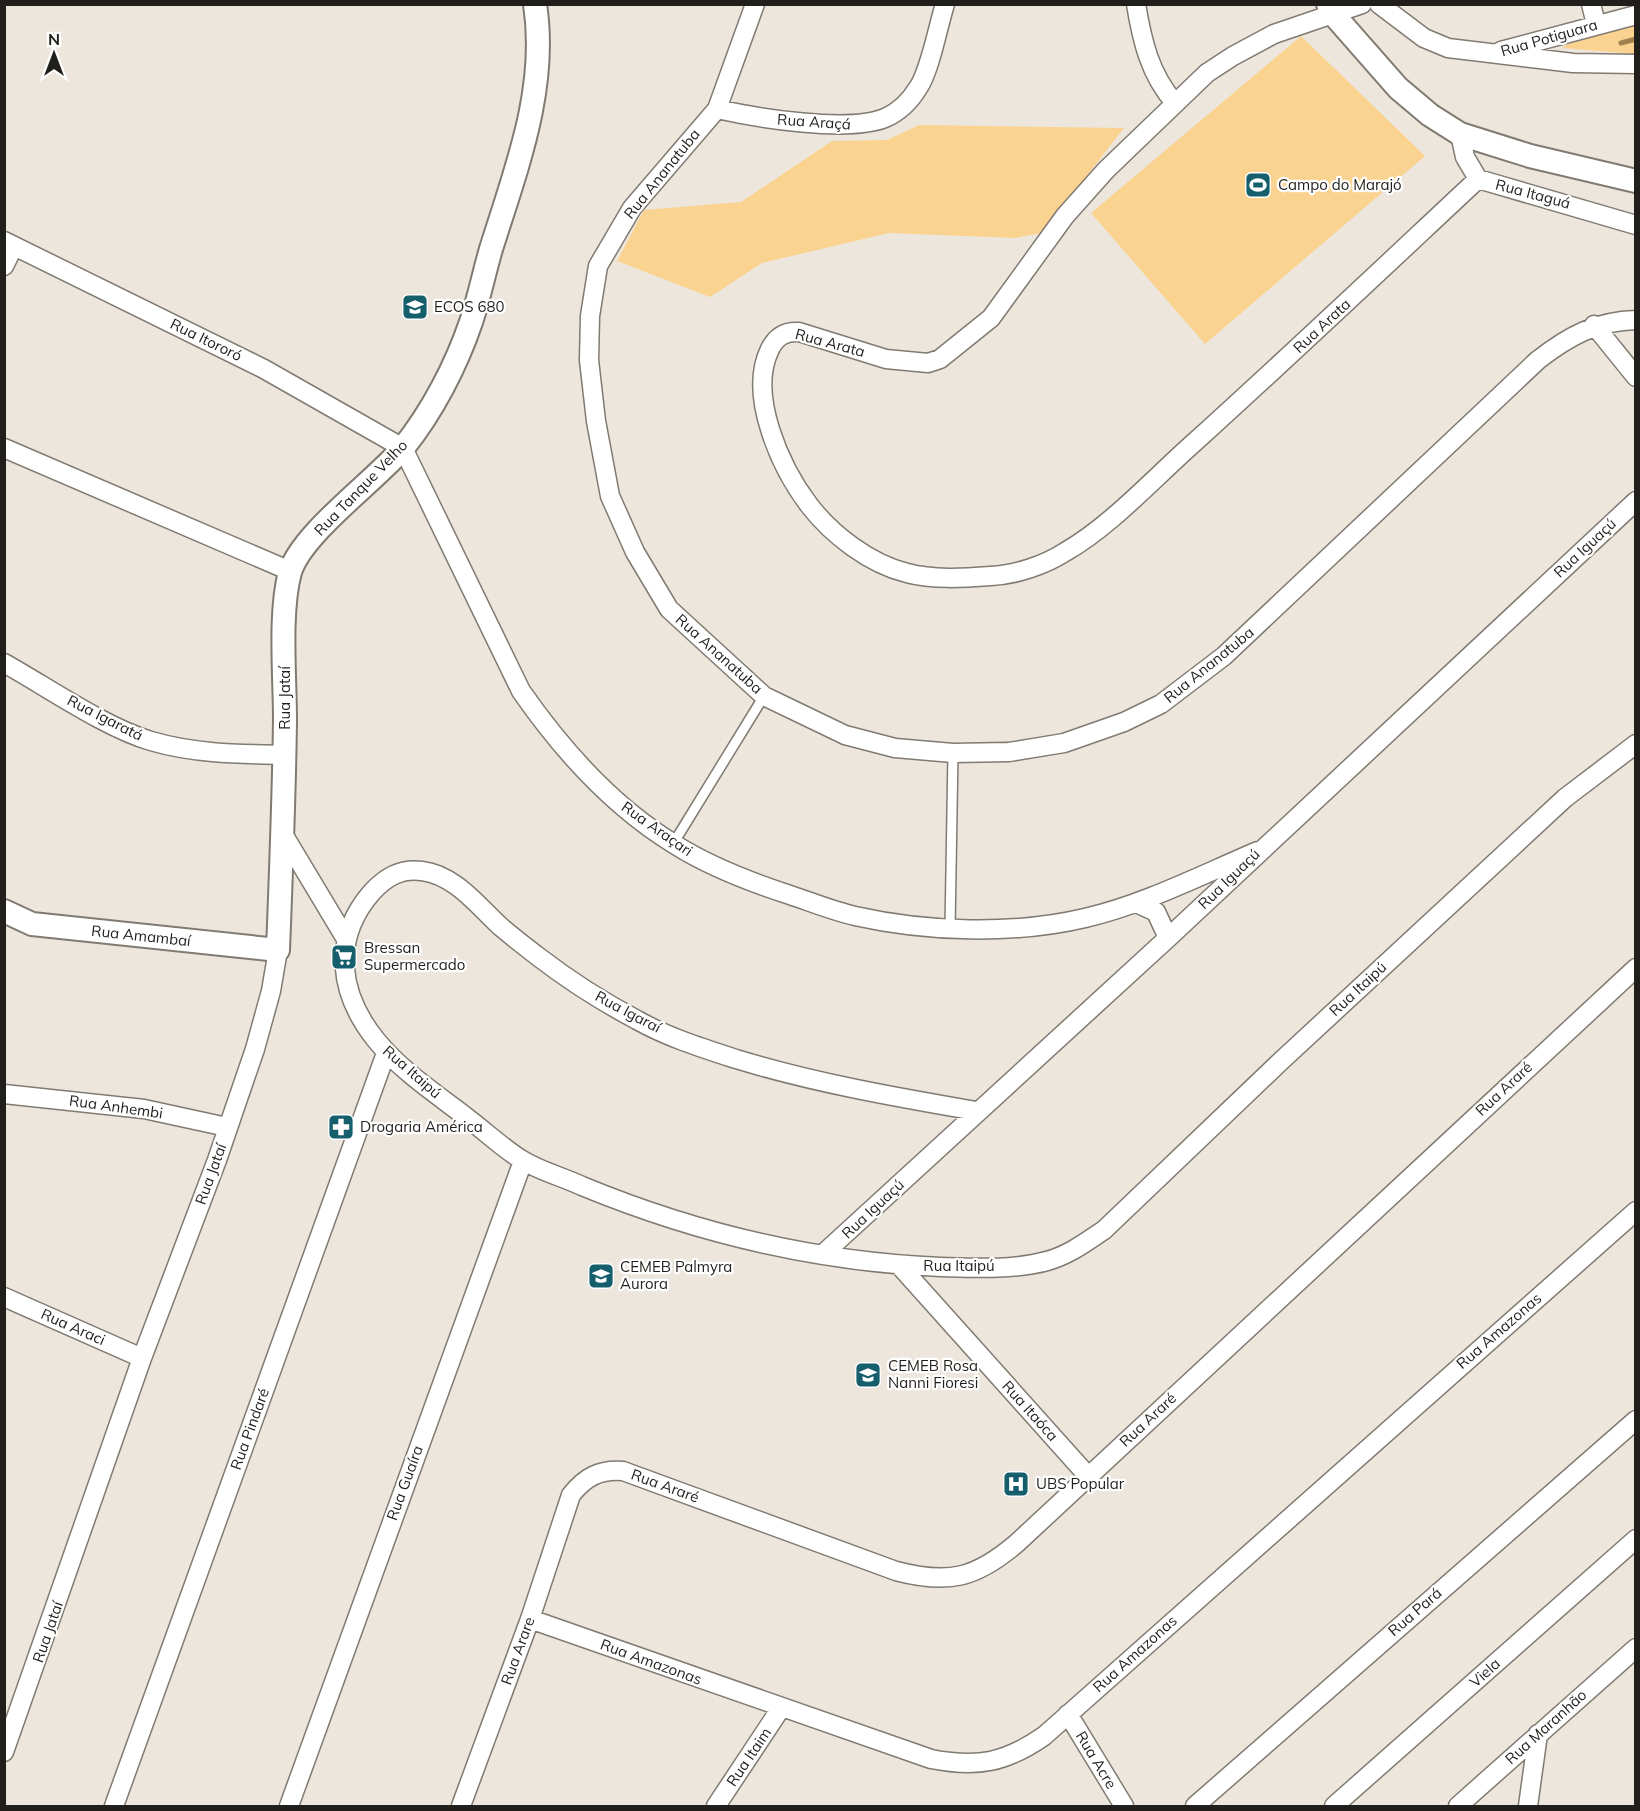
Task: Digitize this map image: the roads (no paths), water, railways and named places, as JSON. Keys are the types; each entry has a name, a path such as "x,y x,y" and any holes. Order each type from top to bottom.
{"street":[{"name":"Rua Tanque Velho","path":"290,571 304,546 403,448 435,401 470,323 525,139 536,93 539,62 535,4"},
{"name":"Rua Ananatuba","path":"755,4 717,109 632,208 604,252 593,285 589,360 596,421 610,496 635,552 669,609 764,696 845,735 895,748 953,753 1009,752 1064,743 1124,722 1161,704 1224,656 1539,360 1575,334 1594,325 1635,320"},
{"name":"Rua Araçá","path":"717,109 752,117 858,125 884,118 901,109 920,86 945,4"},
{"path":"1136,4 1151,65 1160,86 1175,103"},
{"name":"Rua Arata","path":"1362,4 1330,9 1275,34 1233,56 1207,73 1099,178 1065,216 991,318 951,353 928,363 910,363 792,332 779,337 771,346 762,374 762,386 770,428 785,470 810,506 831,529 864,554 907,573 947,578 995,576 1036,566 1065,552 1101,526 1275,370 1478,179"},
{"path":"1379,4 1424,38 1448,48 1494,53"},
{"path":"1591,4 1596,24"},
{"path":"1330,9 1398,88 1430,115 1461,134 1530,156 1635,181"},
{"name":"Rua Potiguara","path":"1494,53 1635,15"},
{"name":"Rua Potiguara","path":"1494,53 1583,64 1635,63"},
{"name":"Rua Itaguá","path":"1461,134 1465,157 1478,179 1635,225"},
{"name":"Rua Itororó","path":"9,243 264,369 403,448"},
{"path":"4,266 9,243"},
{"path":"1594,325 1635,377"},
{"path":"4,448 290,571"},
{"name":"Rua Araçari","path":"403,448 520,691 541,721 586,772 627,810 673,844 709,864 757,884 854,916 950,929 1029,926 1084,919 1136,903 1258,851"},
{"name":"Rua Iguaçú","path":"822,1255 976,1111 1168,938 1258,851 1635,501"},
{"name":"Rua Jataí","path":"4,1752 142,1358 227,1127 271,991 278,950 285,755 285,611 290,571"},
{"name":"Rua Igaratá","path":"4,663 126,732 151,741 219,753 285,755"},
{"name":"Rua Itaipú","path":"346,939 346,982 354,1007 386,1053 412,1076 523,1161 622,1203 780,1248 899,1265 969,1268 1047,1261 1076,1250 1095,1236 1565,798 1635,744"},
{"path":"283,834 346,939"},
{"name":"Rua Igaraí","path":"346,939 354,916 382,883 393,874 411,870 427,872 444,878 464,892 502,928 543,960 639,1022 700,1047 785,1074 855,1090 976,1111"},
{"path":"1136,903 1156,912 1168,938"},
{"path":"4,911 33,924"},
{"name":"Rua Amambaí","path":"4,922 278,950"},
{"name":"Rua Araré","path":"571,1495 581,1482 595,1473 611,1470 623,1471 896,1571 924,1578 952,1578 974,1573 995,1562 1635,968"},
{"name":"Rua Pindaré","path":"114,1806 386,1053"},
{"name":"Rua Anhembi","path":"4,1094 144,1109 227,1127"},
{"name":"Rua Guaíra","path":"289,1806 523,1161"},
{"name":"Rua Amazonas","path":"530,1619 931,1759 960,1765 993,1762 1022,1751 1068,1714 1635,1211"},
{"name":"Rua Itaóca","path":"899,1265 1088,1476"},
{"name":"Rua Araci","path":"4,1297 142,1358"},
{"name":"Rua Pará","path":"1195,1806 1635,1420"},
{"name":"Rua Arare","path":"461,1806 530,1619 571,1495"},
{"name":"Viela","path":"1334,1806 1635,1539"},
{"name":"Rua Maranhão","path":"1458,1806 1635,1648"},
{"name":"Rua Itaim","path":"716,1806 782,1708"},
{"name":"Rua Acre","path":"1068,1714 1124,1806"},
{"path":"1528,1806 1538,1734"}],"lane":[{"path":"673,844 764,696"},
{"path":"950,929 953,753"}],"waterway":[{"path":"1621,43 1636,39"}],"place":[{"name":"Campo do Marajó","path":"1258,185"},
{"name":"ECOS 680","path":"415,307"},
{"name":"Bressan Supermercado","path":"344,957"},
{"name":"Drogaria América","path":"341,1127"},
{"name":"CEMEB Palmyra Aurora","path":"601,1276"},
{"name":"CEMEB Rosa Nanni Fioresi","path":"868,1375"},
{"name":"UBS Popular","path":"1016,1484"}]}
